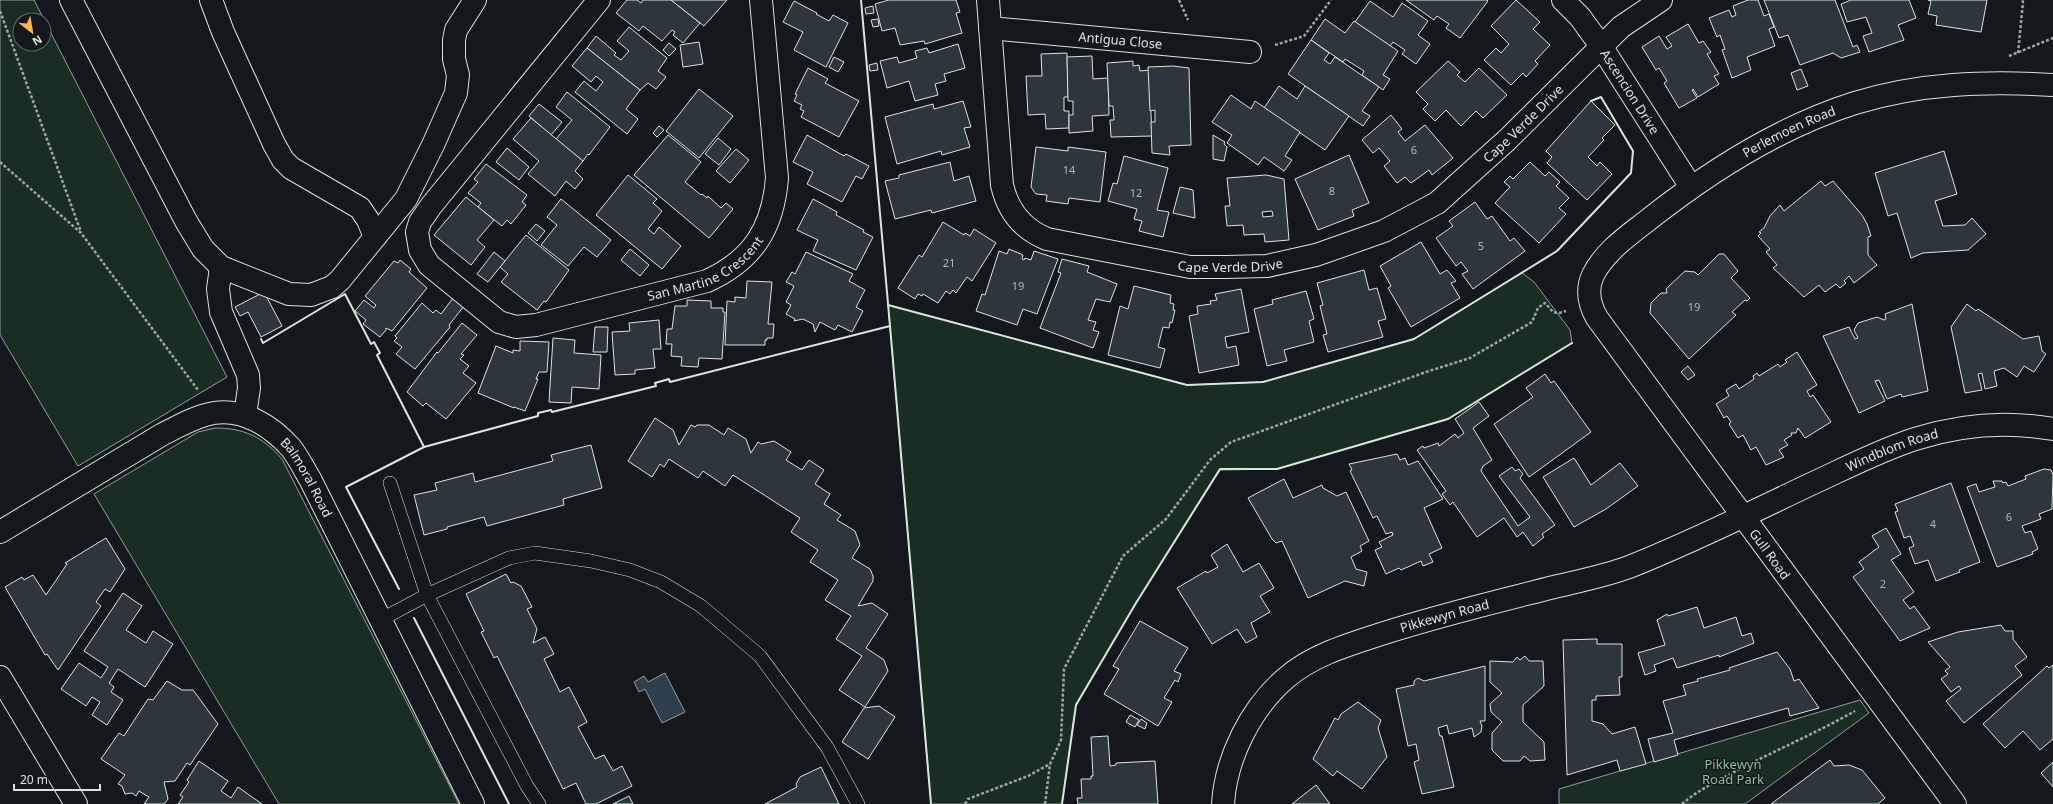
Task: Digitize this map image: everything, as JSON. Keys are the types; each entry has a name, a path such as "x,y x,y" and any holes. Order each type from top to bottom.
{"street":[{"path":"71,0 194,236 203,250 221,267 289,294 311,295 332,287 340,280 406,199 452,102 458,83 453,50 456,30 475,0"},
{"path":"211,0 226,39 274,144 283,160 291,168 360,208 368,220 375,237"},
{"name":"San Martine Crescent","path":"599,0 425,214 418,232 418,242 423,258 429,265 499,322 516,327 526,327 707,281 736,264 748,254 759,240 769,220 776,200 777,178 761,0"},
{"name":"Cape Verde Drive","path":"988,0 1002,185 1005,198 1016,218 1037,234 1047,238 1190,267 1267,266 1316,255 1384,231 1436,203 1507,140 1621,27 1661,0"},
{"name":"Ascencion Drive","path":"1563,0 1580,17 1601,46 1691,187"},
{"name":"Antigua Close","path":"990,28 1250,52"},
{"name":"Perlemoen Road","path":"1589,302 1589,292 1593,276 1602,261 1615,246 1691,187 1758,145 1805,122 1855,103 1939,85 2003,82 2053,85"},
{"path":"221,267 218,289 221,312 248,375 249,388 245,415"},
{"name":"Gull Road","path":"1589,302 1597,318 1742,517 1955,804"},
{"name":"Balmoral Road","path":"0,532 163,434 191,420 214,413 245,415 272,429 292,449 310,479 473,804"},
{"name":"Windblom Road","path":"1742,517 1871,456 1917,439 1973,426 2032,426 2053,429"},
{"name":"Pikkewyn Road","path":"1224,804 1230,767 1238,745 1252,718 1267,697 1288,676 1313,661 1349,644 1407,625 1626,568 1742,517"},
{"path":"0,677 76,804"}],"lane":[{"path":"390,483 427,595 527,786 539,804"},
{"path":"380,620 427,595 509,558 535,553 591,561 630,570 661,582 701,606 760,656 827,747 858,804"}],"path":[{"path":"1250,52 1304,36 1331,0"},
{"path":"2018,53 2022,0"},
{"path":"0,11 81,233"},
{"path":"2007,57 2053,38"},
{"path":"0,162 81,233 214,413"},
{"path":"1045,804 1050,764 1062,740 1064,669 1078,638 1123,556 1166,519 1210,460 1231,442 1260,430 1470,358 1532,322 1538,308 1545,303 1553,312 1559,313"},
{"path":"1682,804 1694,793 1779,748 1831,725 1876,698"},
{"path":"965,804 968,799 1028,776 1050,764"}],"green space":[{"path":"0,0 34,0 40,12 12,12 12,52 52,52 52,35 227,377 78,466 0,335"},
{"path":"1522,273 1534,282 1570,330 1572,343 1448,419 1277,469 1220,470 1136,603 1076,704 1062,804 931,804 888,305 1187,385 1263,382 1414,339"},
{"path":"215,428 225,428 252,435 268,445 282,459 459,804 279,804 94,494 198,432"},
{"name":"Pikkewyn Road Park","path":"1860,700 1869,713 1745,804 1559,804 1559,789"}],"water":[{"path":"665,673 685,712 662,723 645,689 639,692 634,682 644,676 648,682"}],"building":[{"path":"627,0 637,0 641,3 643,0 671,0 700,23 683,43 673,35 675,32 672,30 662,41 643,26 639,31 616,13"},
{"path":"671,0 727,0 704,26"},
{"path":"889,0 956,0 960,12 956,13 962,33 925,44 924,41 900,45 895,28 882,31 875,4"},
{"path":"1406,0 1488,1 1460,38 1446,28 1449,24 1437,16 1434,20"},
{"path":"1516,0 1540,22 1533,29 1550,45 1535,61 1538,64 1526,77 1523,73 1511,85 1484,60 1496,48 1501,53 1509,44 1491,26"},
{"path":"1748,0 1758,0 1764,16 1769,14 1774,27 1769,29 1775,46 1747,57 1751,70 1732,78 1722,50 1725,49 1720,35 1717,37 1709,18 1729,10 1732,17 1736,15 1733,6"},
{"path":"1764,0 1835,0 1853,47 1857,45 1860,52 1841,58 1833,53 1800,65 1788,35 1779,38"},
{"path":"1851,0 1909,0 1916,18 1898,25 1904,40 1869,52 1863,36 1872,33 1866,17 1847,22 1841,4"},
{"path":"1928,0 1987,0 1981,32 1936,25 1937,16 1928,14 1931,1"},
{"path":"794,1 829,21 833,15 848,23 826,67 794,50 803,32 783,22"},
{"path":"1370,1 1393,17 1402,3 1428,21 1418,35 1430,44 1416,64 1402,54 1405,50 1393,42 1390,46 1355,22"},
{"path":"873,6 874,13 866,14 865,8"},
{"path":"878,19 879,26 873,27 871,20"},
{"path":"1325,19 1345,33 1354,21 1398,51 1383,75 1390,79 1383,90 1362,75 1364,71 1345,59 1343,62 1311,40"},
{"path":"1688,24 1699,43 1703,41 1711,52 1707,54 1719,74 1714,76 1719,84 1698,97 1693,89 1692,90 1697,98 1679,108 1664,83 1667,81 1659,68 1656,70 1642,47 1659,36 1667,49 1672,46 1666,37"},
{"path":"629,27 667,58 658,71 666,77 656,89 648,83 640,90 587,48 596,36 616,53 614,55 621,60 629,51 617,41"},
{"path":"1311,40 1329,53 1324,60 1330,64 1335,57 1379,87 1362,111 1370,116 1363,126 1288,74"},
{"path":"699,42 703,64 683,67 680,45"},
{"path":"669,43 676,49 669,56 663,50"},
{"path":"958,44 965,68 944,74 946,81 935,84 938,95 915,101 909,81 887,88 880,61 897,57 899,63 917,58 915,51 927,48 929,53"},
{"path":"587,48 640,90 626,109 638,119 627,134 575,92 584,81 596,91 603,82 596,76 591,82 572,66"},
{"path":"1067,53 1068,97 1064,97 1064,111 1069,111 1069,128 1046,129 1045,114 1028,115 1026,76 1042,76 1041,54"},
{"path":"1092,56 1093,79 1108,78 1109,115 1092,116 1093,131 1069,133 1069,115 1073,115 1073,101 1068,101 1067,57"},
{"path":"834,57 844,62 838,72 829,67"},
{"path":"1133,61 1133,66 1139,65 1140,71 1149,70 1152,136 1111,137 1110,120 1114,120 1113,106 1109,106 1107,63"},
{"path":"1448,61 1460,72 1457,75 1465,82 1479,68 1507,95 1483,118 1476,111 1461,126 1446,110 1435,121 1423,109 1428,104 1416,92"},
{"path":"877,63 878,70 870,71 869,65"},
{"path":"1173,66 1189,68 1191,145 1169,146 1170,155 1152,153 1151,122 1155,122 1155,110 1150,111 1148,67"},
{"path":"808,68 828,79 825,83 859,101 839,137 801,117 804,111 800,109 802,105 794,101 797,95 795,94"},
{"path":"1801,69 1808,86 1797,90 1791,73"},
{"path":"1279,86 1297,99 1305,86 1349,116 1325,150 1264,108"},
{"path":"699,89 733,116 699,158 666,131"},
{"path":"567,92 610,127 583,161 556,139 572,120 556,107"},
{"path":"1231,95 1251,109 1255,101 1300,132 1285,156 1292,160 1284,171 1264,157 1258,165 1227,143 1232,135 1212,122"},
{"path":"963,101 971,127 964,128 970,147 942,155 941,151 897,164 885,117 933,104 934,109"},
{"path":"1591,101 1615,125 1602,138 1604,140 1588,157 1597,166 1600,162 1612,174 1587,200 1547,163 1552,157 1546,151"},
{"path":"539,104 562,122 551,135 529,116"},
{"path":"1391,115 1402,129 1398,132 1405,141 1425,125 1453,158 1432,175 1429,170 1411,183 1405,177 1397,183 1384,166 1390,161 1379,148 1373,153 1362,140"},
{"path":"531,118 583,161 575,171 583,179 575,189 566,181 555,196 528,174 539,161 513,139"},
{"path":"659,126 664,130 657,137 653,133"},
{"path":"668,135 701,162 685,182 701,195 702,194 707,198 708,196 721,208 726,203 733,209 709,238 634,175"},
{"path":"807,135 844,156 846,154 869,166 862,179 856,176 842,202 807,184 813,172 793,162"},
{"path":"1213,135 1225,142 1224,144 1227,147 1224,161 1213,159"},
{"path":"718,138 731,149 719,165 705,154"},
{"path":"1036,147 1068,151 1068,147 1106,152 1100,202 1069,198 1068,204 1046,201 1047,195 1036,194 1031,187"},
{"path":"507,148 529,167 519,180 496,162"},
{"path":"736,149 749,160 730,183 716,171"},
{"path":"1944,151 1957,194 1935,201 1943,226 1965,225 1972,218 1986,234 1968,250 1923,253 1911,258 1897,213 1888,216 1875,173"},
{"path":"1349,155 1369,203 1352,210 1354,216 1318,230 1295,179"},
{"path":"1124,156 1168,168 1157,210 1169,212 1163,237 1139,231 1142,221 1134,219 1137,209 1108,201 1113,183 1117,184"},
{"path":"950,162 954,181 969,176 976,201 932,213 931,210 895,219 885,181 899,178 899,175"},
{"path":"1530,162 1545,176 1549,172 1560,182 1556,186 1569,198 1559,208 1566,214 1539,243 1495,203 1510,187 1504,182 1510,176 1513,179"},
{"path":"486,164 527,195 522,202 526,205 511,224 507,220 502,226 478,207 481,203 468,193 478,182 474,179"},
{"path":"628,175 657,199 653,203 662,211 648,229 654,234 659,227 681,246 662,269 596,215"},
{"path":"1266,175 1284,179 1289,240 1265,242 1264,234 1244,235 1243,225 1227,226 1225,206 1230,206 1227,178","holes":["1272,211 1273,216 1263,217 1262,212"]},
{"path":"1821,181 1825,186 1833,181 1862,215 1871,236 1868,237 1868,255 1877,265 1854,283 1849,276 1844,281 1846,283 1840,288 1836,284 1825,292 1819,285 1804,297 1773,268 1777,265 1766,252 1770,249 1758,236 1761,233 1759,232 1764,228 1770,216 1780,205 1784,211"},
{"path":"1180,187 1193,190 1195,218 1173,213"},
{"path":"466,197 494,220 477,240 485,247 471,265 434,235"},
{"path":"561,199 611,240 597,257 584,247 568,266 541,245 557,225 547,217"},
{"path":"813,199 837,212 836,215 864,230 863,232 873,237 856,270 813,251 818,240 797,230"},
{"path":"1475,202 1487,219 1492,216 1510,241 1514,238 1525,251 1473,289 1462,274 1468,271 1461,262 1456,266 1436,238 1453,226 1449,221"},
{"path":"943,222 964,235 965,233 970,236 974,229 996,243 972,281 967,277 956,293 953,290 950,294 946,291 938,303 923,294 922,296 918,294 915,299 898,288 919,255 922,257"},
{"path":"536,224 545,231 537,241 528,233"},
{"path":"526,235 569,270 546,302 544,301 537,310 501,282 508,274 500,267"},
{"path":"1421,242 1440,274 1447,270 1456,281 1451,283 1460,298 1411,327 1388,288 1391,286 1380,266"},
{"path":"630,249 649,265 640,276 621,260"},
{"path":"1009,249 1023,255 1022,259 1024,260 1025,258 1031,260 1034,251 1058,259 1037,314 1023,309 1017,325 976,311 982,294 985,295 999,251 1007,254"},
{"path":"494,252 505,261 488,282 477,274"},
{"path":"806,252 853,274 849,281 865,290 856,307 863,311 852,332 838,325 835,330 820,322 815,332 813,324 803,319 794,321 795,319 786,314 791,305 786,302 794,286 786,282 792,272 795,274"},
{"path":"1719,254 1724,254 1738,271 1731,278 1750,298 1747,301 1745,300 1732,312 1736,315 1689,359 1650,313 1651,303 1661,293 1667,293 1666,289 1685,271 1695,272 1698,275"},
{"path":"1062,259 1089,266 1087,272 1117,284 1110,302 1096,299 1088,320 1096,322 1093,330 1099,332 1093,348 1040,328 1061,273 1058,272"},
{"path":"400,260 411,269 409,272 427,288 392,331 386,328 380,337 363,324 366,320 355,311 364,300 374,308 376,305 365,296 394,261 398,263"},
{"path":"1364,270 1369,290 1377,288 1386,319 1378,321 1383,337 1328,352 1323,335 1327,334 1320,306 1323,305 1317,283"},
{"path":"747,281 772,282 768,324 774,324 773,338 767,338 767,340 765,340 765,345 725,345 727,301 735,302 735,297 746,298"},
{"path":"1134,286 1171,295 1170,303 1174,304 1173,310 1175,310 1172,323 1170,322 1169,328 1163,327 1158,347 1165,349 1160,368 1108,355 1120,306 1128,309"},
{"path":"1241,289 1249,332 1225,337 1227,348 1236,346 1239,365 1199,373 1189,316 1198,314 1197,306 1211,304 1210,301 1217,300 1215,294"},
{"path":"1306,291 1314,319 1309,321 1314,342 1284,350 1287,361 1267,366 1254,309 1273,304 1272,300"},
{"path":"264,292 282,326 261,337 248,312 240,316 235,307"},
{"path":"453,298 464,306 449,325 450,327 415,369 396,354 402,347 394,341 397,338 395,336 422,303 433,313 436,310 441,314"},
{"path":"687,300 711,301 711,308 723,308 723,312 725,312 722,359 699,358 698,367 681,366 682,357 671,356 672,344 666,344 667,329 672,329 675,306 687,306"},
{"path":"1912,304 1928,391 1902,397 1901,394 1887,399 1879,380 1875,381 1885,401 1859,413 1823,336 1849,327 1855,339 1858,338 1854,330 1858,323 1877,317 1884,320 1886,319 1885,314"},
{"path":"1967,304 1976,311 1978,309 2023,339 2039,336 2042,351 2046,354 2034,372 2024,366 2017,377 2004,368 1994,371 1997,386 1985,389 1982,373 1978,374 1982,390 1965,393 1951,327"},
{"path":"659,320 661,349 653,349 655,368 635,370 635,374 615,375 612,332 630,331 629,323"},
{"path":"462,323 477,335 461,354 464,355 460,359 469,366 463,373 476,383 446,419 426,403 423,406 407,392 437,352 438,353"},
{"path":"595,327 608,327 607,352 593,352"},
{"path":"553,338 575,340 574,353 601,355 599,389 572,387 571,403 549,402"},
{"path":"520,341 549,342 547,372 539,372 536,379 538,379 525,411 478,393 496,346 513,353 513,350 520,351"},
{"path":"1797,352 1817,385 1807,391 1810,397 1813,395 1831,422 1805,438 1798,428 1796,433 1791,433 1792,435 1784,440 1788,445 1779,450 1784,457 1766,465 1756,447 1751,450 1743,435 1738,438 1729,424 1731,422 1727,416 1724,418 1716,404 1729,396 1726,390 1736,384 1739,389 1754,379 1753,376 1757,373 1759,376 1778,364 1780,367 1787,362 1785,360"},
{"path":"1688,366 1695,375 1688,380 1681,372"},
{"path":"1545,374 1551,383 1554,381 1591,432 1529,477 1494,424 1533,397 1526,388"},
{"path":"1479,402 1489,416 1473,428 1492,460 1483,466 1481,471 1518,526 1530,517 1499,476 1512,467 1515,471 1519,469 1523,474 1520,478 1555,525 1542,534 1544,537 1533,546 1523,532 1517,537 1504,518 1477,537 1453,502 1450,505 1442,494 1446,491 1417,450 1423,446 1424,448 1438,443 1439,446 1455,434 1458,438 1464,433 1455,419"},
{"path":"655,418 673,430 679,445 691,425 695,427 697,425 709,425 724,435 728,428 746,439 751,453 758,442 761,444 774,441 791,452 786,460 802,470 809,460 824,470 815,484 830,494 824,504 841,515 837,520 855,531 860,545 852,558 870,569 873,576 873,581 858,606 872,603 888,614 866,648 884,660 888,671 865,707 839,690 862,656 836,639 851,616 825,600 838,580 810,562 818,550 791,532 800,518 733,475 725,486 703,471 698,478 669,459 664,467 660,464 652,477 628,461"},
{"path":"591,445 602,488 563,499 564,505 487,526 484,517 424,535 414,495 437,490 435,483 473,473 475,482 553,461 551,455"},
{"path":"1397,454 1400,460 1405,458 1408,465 1418,461 1443,499 1424,508 1442,548 1429,554 1433,562 1423,566 1421,561 1401,570 1399,568 1386,574 1375,550 1382,547 1379,542 1393,535 1392,532 1386,534 1377,516 1373,518 1350,471 1352,470 1349,464"},
{"path":"1574,458 1591,485 1620,463 1638,486 1606,509 1574,527 1543,477"},
{"path":"2044,469 2051,470 2053,475 2052,509 2039,514 2041,519 2022,526 2025,533 2031,531 2038,549 2032,552 2033,554 1997,567 1967,487 1976,484 1979,492 1995,487 1993,481 2002,481 2003,483 2006,482 2008,486 2026,479 2025,476"},
{"path":"1284,479 1293,498 1322,485 1323,488 1337,496 1346,492 1369,541 1360,546 1362,551 1351,557 1356,569 1367,572 1364,586 1345,581 1308,598 1282,541 1276,543 1272,539 1248,498"},
{"path":"1951,483 1980,562 1959,570 1960,572 1936,581 1928,560 1915,564 1909,548 1914,546 1910,536 1904,538 1895,512 1898,511 1895,504"},
{"path":"1886,528 1901,554 1891,560 1914,592 1903,600 1910,609 1914,606 1930,628 1900,641 1853,577 1864,569 1859,562 1879,547 1872,536"},
{"path":"106,538 125,569 110,592 105,589 96,602 101,606 58,670 47,654 45,655 5,587 22,577 24,580 33,575 46,595 67,564 65,563"},
{"path":"1227,544 1243,572 1259,563 1274,588 1260,596 1270,612 1251,623 1257,637 1246,643 1237,629 1212,644 1177,588 1206,571 1207,573 1218,567 1211,555"},
{"path":"506,574 511,583 513,582 521,586 532,607 527,609 537,629 533,643 545,637 554,654 544,659 560,692 569,687 587,722 578,727 595,759 604,755 613,771 622,766 632,786 596,804 586,804 576,783 563,789 497,656 494,658 481,632 484,631 466,594"},
{"path":"123,593 142,606 126,630 146,643 153,631 173,644 145,687 118,669 109,683 114,687 111,692 123,700 107,725 92,715 100,702 92,697 86,706 61,689 79,663 101,678 108,667 84,651"},
{"path":"1697,607 1704,628 1736,617 1742,636 1751,633 1754,643 1719,657 1719,655 1677,668 1673,658 1654,665 1656,671 1645,675 1638,653 1665,645 1657,620 1667,614 1668,616"},
{"path":"1140,621 1188,648 1174,671 1181,674 1178,682 1175,680 1164,698 1172,702 1158,726 1104,694 1119,669 1113,666"},
{"path":"2001,625 2005,631 2013,631 2013,639 2027,657 2015,666 2022,675 1964,723 1946,701 1961,689 1959,686 1951,692 1941,679 1948,674 1945,671 1950,667 1928,642 1958,632"},
{"path":"1597,639 1597,644 1622,644 1622,677 1619,677 1620,695 1596,696 1596,700 1592,700 1592,721 1603,724 1612,734 1635,727 1646,764 1620,771 1617,760 1567,775 1563,640"},
{"path":"1777,652 1790,669 1794,681 1799,679 1819,708 1790,716 1788,708 1674,740 1678,755 1654,762 1648,739 1673,733 1663,701 1686,695 1683,685 1698,681 1697,679 1730,670 1729,668"},
{"path":"1525,656 1529,661 1543,661 1544,686 1523,705 1523,722 1544,742 1545,760 1530,761 1524,756 1520,761 1503,761 1492,750 1492,733 1502,722 1491,712 1490,704 1502,693 1490,682 1490,661 1513,662 1517,657 1520,660"},
{"path":"2053,665 2053,739 2040,750 2023,731 2005,748 1983,724 2047,666 2049,668"},
{"path":"1485,666 1485,721 1480,721 1482,726 1481,732 1474,737 1472,728 1449,734 1447,725 1438,728 1440,736 1442,736 1454,787 1422,794 1414,762 1419,760 1416,744 1408,746 1396,689 1414,685 1414,681 1418,678 1424,681"},
{"path":"167,681 182,690 193,690 218,724 190,765 187,763 175,781 164,782 168,799 164,804 144,804 149,797 139,791 136,796 132,793 125,794 122,786 118,784 125,775 101,759 119,733 124,736 148,699 153,700"},
{"path":"1358,702 1381,720 1378,728 1387,757 1362,789 1337,771 1333,776 1313,759 1335,718 1338,720 1341,714"},
{"path":"879,706 895,717 868,759 842,742 864,708"},
{"path":"1130,715 1139,720 1135,727 1126,722"},
{"path":"1141,719 1147,723 1145,729 1137,725"},
{"path":"1108,736 1110,766 1116,765 1116,763 1155,761 1158,804 1078,804 1077,798 1082,798 1081,779 1091,779 1091,776 1093,776 1091,737"},
{"path":"1830,760 1834,766 1849,765 1862,770 1885,798 1878,804 1771,804"},
{"path":"199,761 228,781 221,791 231,798 238,787 262,804 178,804 183,797 180,795 189,782 187,780"},
{"path":"2053,762 2053,787 2041,773"},
{"path":"821,767 839,804 765,804 797,787 796,784 800,777"},
{"path":"1316,785 1330,804 1292,804"},
{"path":"629,796 633,804 613,804"}],"wall":[{"path":"861,0 890,326"},
{"path":"888,305 1187,385 1263,382 1414,339 1557,251 1631,173 1633,151 1601,97 1591,101"},
{"path":"261,339 263,343 345,294 371,344 374,342 380,353 377,355 424,447"},
{"path":"399,589 346,487 424,447 538,416 538,413 551,410 552,412 656,386 655,383 669,379 670,382 890,326 931,804"},
{"path":"1062,804 1076,705 1136,603 1220,469 1277,469 1448,419 1572,343"},
{"path":"414,618 509,804"}]}
